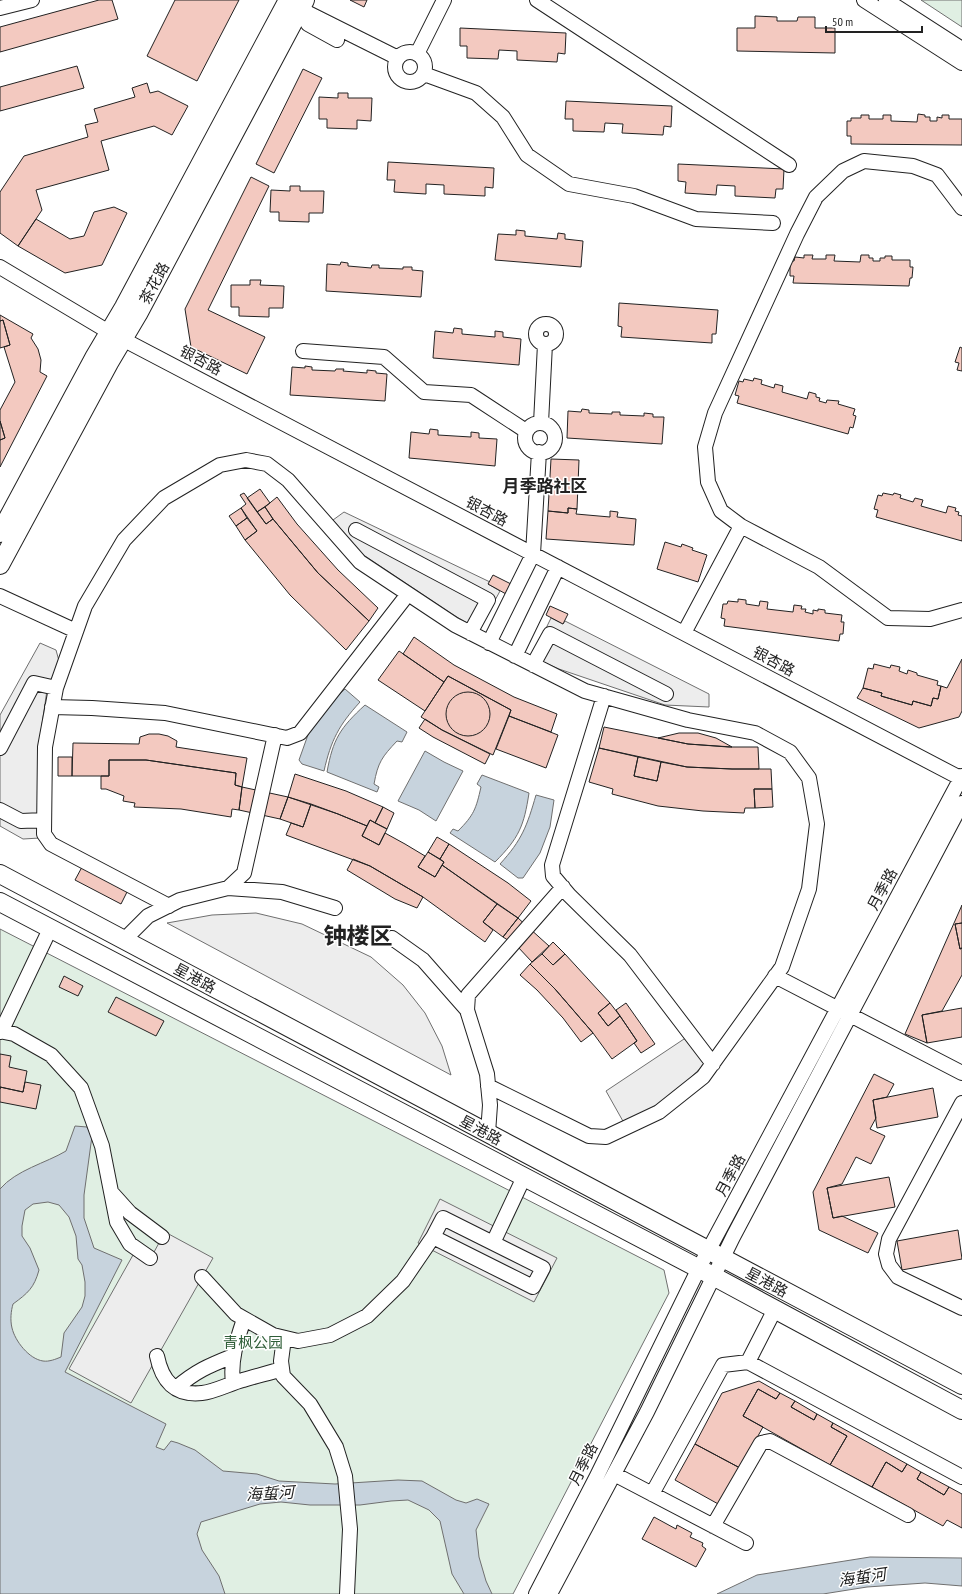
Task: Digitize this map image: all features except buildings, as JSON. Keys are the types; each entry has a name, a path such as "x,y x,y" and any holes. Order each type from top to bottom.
{"main road":[{"name":"茶花路","path":"0,565 116,335 298,3"},
{"name":"茶花路","path":"0,533 95,356 116,335"},
{"name":"星港路","path":"0,874 962,1385"},
{"name":"星港路","path":"0,902 706,1272 962,1410"}],"street":[{"path":"0,8 32,0"},
{"path":"417,54 444,0"},
{"path":"537,0 789,165"},
{"path":"864,0 962,63"},
{"path":"886,0 962,49"},
{"path":"298,3 398,58"},
{"path":"298,3 308,24 337,40"},
{"path":"407,52 417,54 424,60 424,74 421,78 412,82 402,81 396,73 395,62 407,52"},
{"path":"424,74 476,93 503,117 527,155 569,184 634,196 696,219 773,223"},
{"path":"962,208 937,175 913,166 864,162 843,171 816,197 715,414 705,447 708,482 721,511 741,526 819,567 888,618 930,619 962,610"},
{"name":"银杏路","path":"0,267 116,335 962,778"},
{"path":"541,423 545,344"},
{"path":"303,352 384,357 424,392 471,395 526,431"},
{"path":"541,423 552,428 555,437 554,442 548,450 539,452 534,451 526,445 525,440 526,431 534,424 541,423"},
{"path":"489,642 534,554 539,452"},
{"path":"169,906 51,844 44,834 45,747 56,688 85,606 124,540 164,498 220,465 246,460 268,464 288,480 360,562 455,626 585,691 688,720 754,733 790,752 809,778 817,824 810,889 782,967 703,1077 659,1112 606,1137 589,1136 488,1086"},
{"path":"684,633 741,526"},
{"path":"356,530 488,600 470,633"},
{"path":"515,656 558,567"},
{"path":"52,707 165,713 287,738 300,733 408,594"},
{"path":"0,596 76,631"},
{"path":"534,665 550,634 666,694"},
{"path":"0,748 34,683 56,688"},
{"path":"604,696 552,865 553,876 630,955 713,1064"},
{"path":"228,888 244,873 275,735"},
{"name":"月季路","path":"536,1594 844,1011 962,778"},
{"name":"月季路","path":"844,1011 962,803"},
{"path":"0,810 21,821 44,820"},
{"path":"488,1133 490,1105 487,1074 467,1010 468,995 563,887"},
{"path":"124,940 148,916 180,900 228,888 282,892 335,908"},
{"path":"50,929 0,1032 14,1034 51,1055 81,1088 102,1146 117,1222 130,1244 150,1258"},
{"path":"392,938 423,960 467,1010"},
{"path":"775,976 962,1073"},
{"path":"962,1103 889,1239 886,1254 889,1265 898,1277 962,1308"},
{"path":"493,1243 524,1177"},
{"path":"112,1192 130,1213 162,1236"},
{"path":"202,1277 236,1314 272,1335 298,1341 330,1334 367,1316 403,1282 443,1218 543,1268 534,1287 433,1236"},
{"name":"月季路","path":"550,1594 647,1412 706,1272"},
{"path":"748,1362 775,1309"},
{"path":"233,1383 231,1371 232,1356 244,1318"},
{"path":"284,1338 281,1361 283,1376 310,1404 336,1447 345,1476 350,1530 346,1594"},
{"path":"157,1356 160,1369 171,1386 184,1392 202,1394 233,1383 282,1369"},
{"path":"176,1388 191,1375 207,1366 232,1356"},
{"path":"652,1494 723,1365 748,1362 962,1477"},
{"path":"713,1526 761,1443 770,1442 908,1515"},
{"path":"614,1474 746,1543"}],"green space":[{"path":"921,0 962,0 962,27"},
{"name":"青枫公园","path":"0,929 664,1270 669,1293 513,1594 0,1594"}],"shaded area":[{"path":"344,512 490,582 488,584 500,591 479,630 455,616 362,554 333,520"},
{"path":"551,618 563,624 565,621 709,694 709,707 665,705 559,669 532,657"},
{"path":"40,643 56,650 59,661 47,690 39,745 40,838 23,839 0,826 0,715"},
{"path":"256,913 302,924 371,957 403,985 425,1013 442,1046 451,1075 167,923 212,915"},
{"path":"687,1037 706,1063 669,1098 624,1123 606,1091"},
{"path":"440,1199 557,1258 534,1302 418,1243"},
{"path":"165,1232 213,1258 131,1403 69,1369 133,1255 148,1263"}],"water":[{"path":"345,689 360,702 341,726 333,742 324,771 302,764 299,760 309,732 324,709"},
{"path":"365,705 407,732 402,742 397,741 381,760 374,784 379,787 377,792 327,772 335,742 349,721"},
{"path":"425,751 463,771 436,821 419,810 398,801"},
{"path":"482,775 529,793 525,814 519,831 510,846 495,862 450,833 453,829 458,831 474,811 481,787 477,784"},
{"path":"536,795 554,800 550,827 540,853 523,878 518,878 500,864 519,840 530,815"},
{"name":"海蜇河","path":"75,1126 87,1127 92,1136 84,1195 84,1218 94,1248 122,1260 65,1372 166,1424 156,1447 164,1450 171,1441 178,1443 195,1450 223,1471 257,1474 279,1481 335,1484 398,1480 422,1481 456,1500 466,1503 477,1499 489,1504 476,1530 479,1557 486,1581 492,1594 464,1594 452,1574 440,1521 429,1510 408,1500 360,1505 310,1505 281,1502 260,1504 201,1522 197,1534 202,1550 219,1576 225,1594 0,1594 0,1189 14,1177 66,1151","holes":["48,1202 59,1205 69,1217 76,1236 78,1259 82,1265 85,1282 85,1296 82,1307 64,1333 61,1357 50,1361 43,1361 33,1357 19,1344 12,1328 11,1313 13,1304 23,1297 33,1286 39,1270 30,1248 22,1236 25,1210 33,1204"]},
{"name":"海蜇河","path":"870,1557 962,1558 962,1586 925,1583 867,1587 823,1594 717,1594 757,1575"}],"district":[{"name":"月季路社区","path":"545,486"},
{"name":"钟楼区","path":"358,935"}]}
